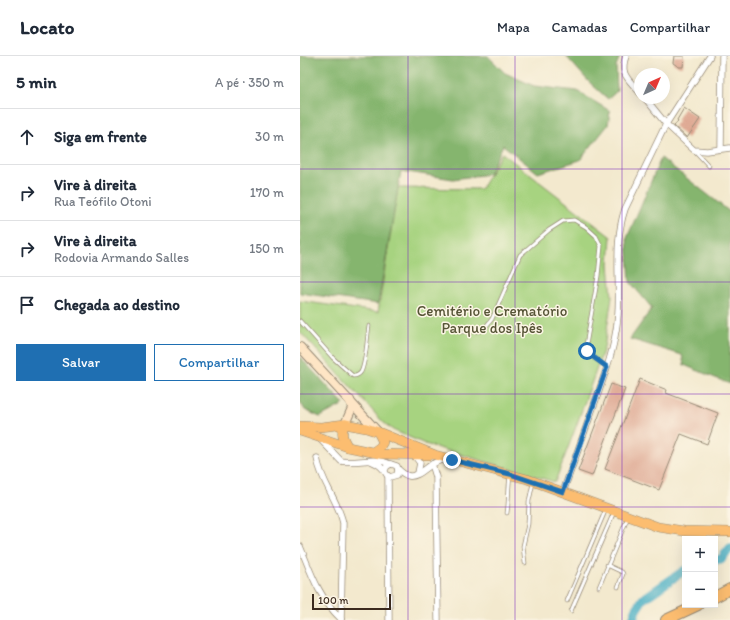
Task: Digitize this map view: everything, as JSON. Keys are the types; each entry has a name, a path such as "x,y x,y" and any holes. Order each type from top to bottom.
{"highway":[{"path":"718,595 730,589"},
{"path":"666,620 692,608"}],"main road":[{"path":"343,445 342,434 345,424"},
{"path":"300,426 321,427 345,424 378,432 433,460"},
{"path":"300,431 343,445 372,457 381,454 414,455 433,460 452,460 510,474 668,530 730,532"},
{"path":"372,457 383,442 378,432"}],"street":[{"path":"626,56 623,69 624,74 634,86"},
{"path":"563,492 607,367 616,336 619,312 619,235 621,221 666,124 710,56"},
{"path":"721,148 722,56"},
{"path":"649,104 666,124 694,150 707,151 730,148"},
{"path":"300,347 378,432"},
{"path":"345,424 352,408 350,400"},
{"path":"318,437 340,461 372,457 395,465 397,472"},
{"path":"333,453 335,447 343,445"},
{"path":"414,455 420,463 418,473"},
{"path":"372,457 385,470 388,476 389,620"},
{"path":"317,458 321,475 339,511 343,523 341,620"},
{"path":"397,472 410,476 418,473 433,460"},
{"path":"433,460 436,477 438,620"},
{"path":"385,470 390,464"},
{"path":"388,476 393,477 397,472"},
{"path":"418,473 430,473 436,477"},
{"path":"300,546 321,596 330,609 341,620"}],"lane":[{"path":"694,150 709,166"},
{"path":"459,332 483,330 492,319 520,255 558,224 563,221 574,220 586,227 596,236 601,246 598,276 586,345 589,354 607,367"},
{"path":"300,321 333,358 353,376 361,373 364,365 369,326"},
{"path":"507,513 510,499 508,485 510,474"},
{"path":"526,563 523,546 528,524 529,501 534,482"},
{"path":"567,601 610,510"},
{"path":"571,611 610,510"},
{"path":"599,587 628,517"},
{"path":"607,565 622,572 623,574 618,587"}],"green space":[{"path":"300,56 488,56 505,73 534,86 577,91 610,111 608,125 580,160 538,173 503,145 489,174 453,179 401,171 378,304 300,293"},
{"path":"566,56 620,56 616,66 617,91 608,99 589,82"},
{"name":"Cemitério e Crematório Parque dos Ipês","path":"502,153 611,237 609,264 612,297 604,348 555,482 425,444 393,430 383,422 300,332 300,301 378,312 398,188 481,189"},
{"path":"661,158 730,212 730,384 684,365 682,355 630,339 652,308 630,282 627,238"},
{"path":"300,357 344,404 320,417 305,410 300,402"}],"building":[{"path":"674,56 684,56 683,67 679,67 673,63"},
{"path":"684,108 700,119 687,138 674,126"},
{"path":"640,379 667,390 666,393 718,413 707,444 681,434 659,490 605,469"},
{"path":"611,384 625,389 592,476 578,471"}],"waterway":[{"path":"718,560 721,559 730,548"},
{"path":"633,620 636,610 643,599 682,572"}],"route":[{"path":"452,460 510,474 563,492 588,425 607,367 587,351"}]}
